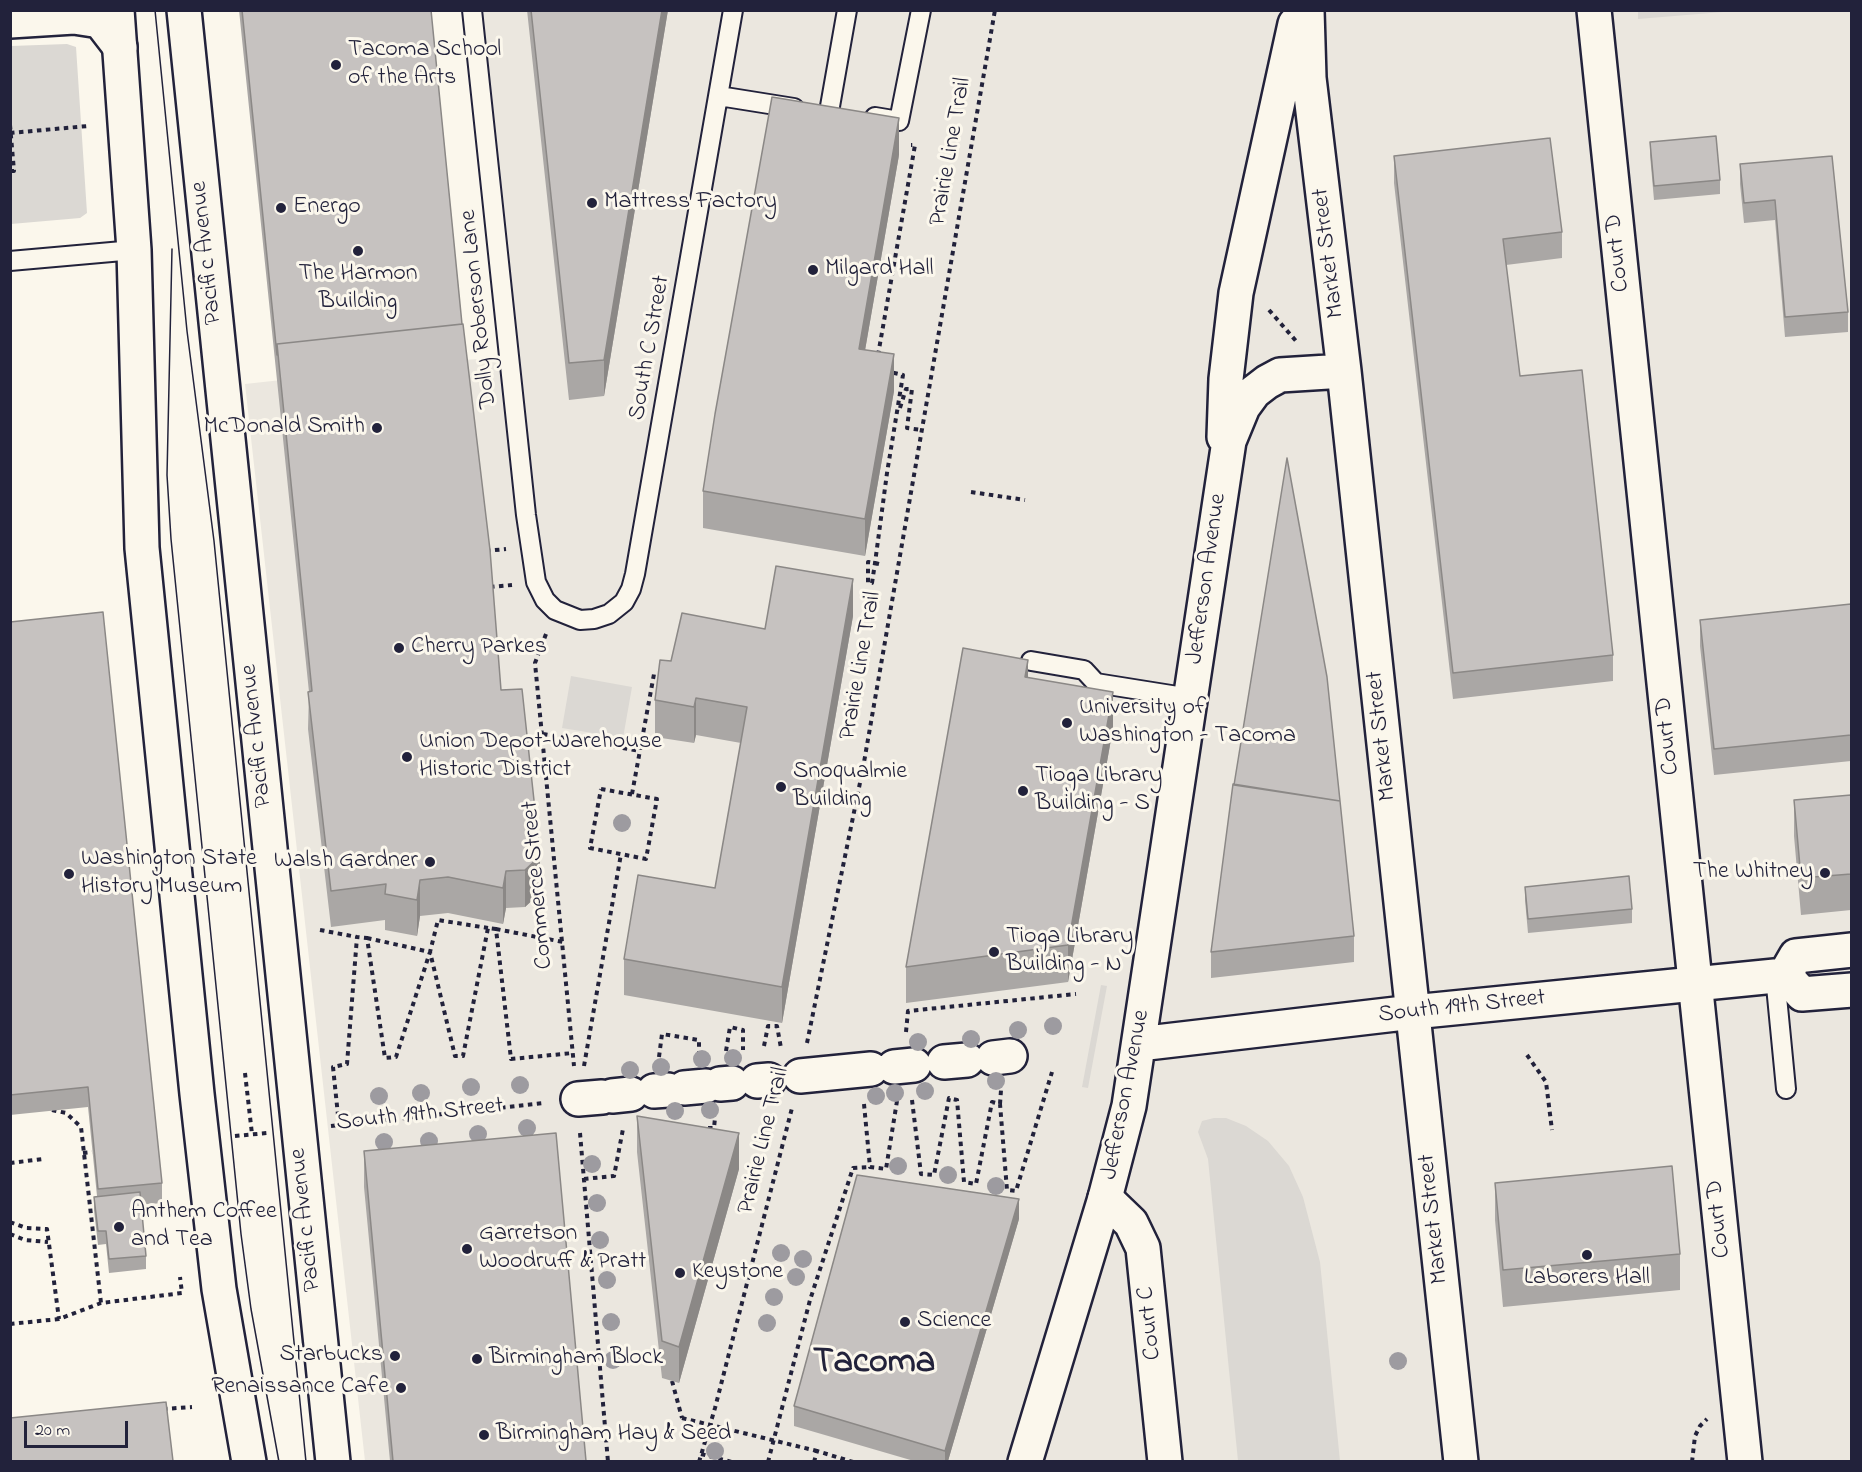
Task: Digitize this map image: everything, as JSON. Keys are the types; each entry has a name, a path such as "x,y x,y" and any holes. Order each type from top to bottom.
{"main road":[{"path":"117,10 134,250 142,548 219,1289 249,1461"},
{"name":"Pacific Avenue","path":"184,10 297,1130 333,1461"},
{"path":"1224,465 1224,393 1236,293 1299,10"},
{"name":"Market Street","path":"1307,10 1310,87 1344,371 1461,1461"},
{"name":"Court D","path":"1594,10 1745,1461"},
{"path":"10,21 74,17 100,21 120,47"},
{"name":"Jefferson Avenue","path":"1025,1461 1106,1198 1129,1107 1229,441 1242,407 1254,392 1267,382 1280,375 1344,371"},
{"path":"1851,950 1796,956 1780,976 1802,994 1851,990"},
{"name":"South 19th Street","path":"1139,1044 1413,1012 1780,976"},
{"path":"698,1087 926,1069"},
{"name":"Court C","path":"1106,1198 1131,1223 1143,1248 1166,1461"}],"lane":[{"name":"Dolly Roberson Lane","path":"472,10 526,515 536,582 550,605"},
{"name":"South C Street","path":"550,605 580,620 594,619 609,614 624,602 632,589 733,10"},
{"path":"829,112 847,10"},
{"path":"719,96 768,105 899,120 921,10"},
{"path":"10,261 134,250"},
{"path":"1031,661 1083,670 1096,683 1190,698"},
{"path":"1780,976 1786,1089"}],"path":[{"name":"Prairie Line Trail","path":"699,1461 715,1408 698,1087 862,768 995,10"},
{"path":"10,125 14,171 10,171"},
{"path":"11,133 88,126"},
{"path":"877,357 915,145 904,144"},
{"path":"1264,307 1302,348"},
{"path":"877,563 868,562 868,583 872,583 877,563 887,473 903,375 885,371"},
{"path":"895,422 906,389 912,390 907,428 922,430"},
{"path":"879,472 887,473"},
{"path":"971,492 1025,500"},
{"name":"Commerce Street","path":"496,929 511,1059 573,1053 535,663 550,605"},
{"path":"632,794 654,674"},
{"path":"543,734 640,751"},
{"path":"602,789 657,799 646,859 621,854 590,848 602,789"},
{"path":"621,854 698,1087"},
{"path":"367,938 385,1058 396,1057 438,920 562,942"},
{"path":"430,952 455,1056 463,1056 488,928"},
{"path":"320,930 430,952"},
{"path":"339,1125 333,1067 346,1064 357,937"},
{"path":"908,1011 1076,994"},
{"path":"1527,1054 1546,1083 1552,1130"},
{"path":"926,1069 921,1174 934,1175 949,1098 957,1100 964,1182 976,1184 992,1102 1000,1104 1007,1190 1016,1191 1052,1072"},
{"path":"870,1167 926,1069"},
{"path":"768,1461 810,1300 853,1168 886,1169 926,1069"},
{"path":"245,1073 252,1134"},
{"name":"South 19th Street","path":"204,1140 698,1087"},
{"path":"584,1179 614,1176 698,1087"},
{"path":"584,1179 698,1087"},
{"path":"45,1108 66,1113 81,1127 101,1303"},
{"path":"84,1153 93,1152"},
{"path":"10,1163 43,1159"},
{"path":"584,1179 608,1461"},
{"path":"10,1222 26,1228 47,1229 59,1319"},
{"path":"10,1234 25,1240 48,1242"},
{"path":"10,1324 59,1319 101,1303 182,1293"},
{"path":"672,1381 682,1418 853,1461"},
{"path":"162,1410 192,1407"},
{"path":"814,1461 817,1451"},
{"path":"701,1454 732,1461"}],"shaded area":[{"path":"1638,10 1735,10 1735,11 1638,19"},
{"name":"University of Washington - Tacoma","path":"472,11 1851,11 1851,1461 365,1461 245,384 510,357"},
{"path":"67,44 76,47 87,213 80,218 11,224 11,46"},
{"path":"571,676 632,687 623,738 562,728"},
{"path":"1101,985 1107,986 1088,1088 1082,1087"},
{"path":"1226,1118 1246,1126 1268,1141 1289,1166 1303,1197 1320,1262 1340,1461 1238,1461 1208,1159 1198,1132 1202,1121"}],"building":[{"name":"The Harmon Building","path":"242,10 431,10 462,324 277,344 277,355"},
{"name":"Mattress Factory","path":"531,10 662,10 604,360 569,363"},
{"name":"Milgard Hall","path":"772,97 899,118 859,349 894,354 865,519 703,491"},
{"path":"1716,136 1720,180 1654,186 1650,142"},
{"path":"1550,138 1562,232 1503,239 1520,376 1582,370 1613,655 1453,673 1394,156"},
{"path":"1832,156 1848,312 1785,317 1775,200 1744,203 1740,164"},
{"path":"463,324 490,550 501,690 522,689 540,856 525,870 506,871 503,888 448,877 420,880 417,900 385,894 386,884 331,891 308,692 312,691 277,344"},
{"path":"1287,458 1327,677 1340,801 1234,785"},
{"name":"Snoqualmie Building","path":"776,566 853,579 782,987 624,959 638,875 715,888 747,707 696,698 694,707 655,700 660,660 671,661 682,613 765,629"},
{"path":"1851,604 1851,735 1714,749 1700,620"},
{"name":"Washington State History Museum","path":"103,612 162,1183 98,1189 88,1087 10,1095 10,622"},
{"name":"Tioga Library Building - S","path":"963,648 1028,660 1025,677 1113,692 1068,945 906,967"},
{"path":"1233,784 1340,801 1354,936 1211,952"},
{"path":"1851,795 1851,874 1801,878 1794,800"},
{"path":"1629,876 1632,909 1528,919 1525,887"},
{"name":"Keystone","path":"637,1116 739,1133 679,1347 662,1341"},
{"path":"556,1133 586,1461 393,1461 364,1151"},
{"path":"1672,1166 1680,1254 1503,1270 1495,1183"},
{"name":"Science","path":"857,1175 1019,1199 945,1451 794,1406"},
{"name":"Anthem Coffee and Tea","path":"140,1192 146,1256 109,1259 106,1231 98,1231 94,1197"},
{"path":"166,1402 173,1461 10,1461 10,1418"}],"tram line":[{"path":"155,10 187,331 214,541 306,1462"},
{"path":"172,249 167,475 171,539 241,1234 251,1309 279,1462"}],"place":[{"name":"Tacoma School of the Arts","path":"336,65"},
{"name":"Mattress Factory","path":"592,203"},
{"name":"Energo","path":"281,208"},
{"name":"The Harmon Building","path":"358,251"},
{"name":"Milgard Hall","path":"813,270"},
{"name":"McDonald Smith","path":"377,428"},
{"name":"Cherry Parkes","path":"399,648"},
{"name":"University of Washington - Tacoma","path":"1067,723"},
{"name":"Union Depot-Warehouse Historic District","path":"407,757"},
{"name":"Snoqualmie Building","path":"781,787"},
{"name":"Tioga Library Building - S","path":"1023,791"},
{"name":"Walsh Gardner","path":"430,862"},
{"name":"The Whitney","path":"1825,873"},
{"name":"Washington State History Museum","path":"69,874"},
{"name":"Tioga Library Building - N","path":"994,952"},
{"name":"Anthem Coffee and Tea","path":"119,1227"},
{"name":"Garretson Woodruff & Pratt","path":"467,1249"},
{"name":"Laborers Hall","path":"1587,1255"},
{"name":"Keystone","path":"680,1273"},
{"name":"Science","path":"905,1322"},
{"name":"Starbucks","path":"395,1356"},
{"name":"Birmingham Block","path":"477,1359"},
{"name":"Renaissance Cafe","path":"401,1388"},
{"name":"Birmingham Hay & Seed","path":"484,1435"}],"district":[{"name":"Tacoma","path":"874,1365"}]}
